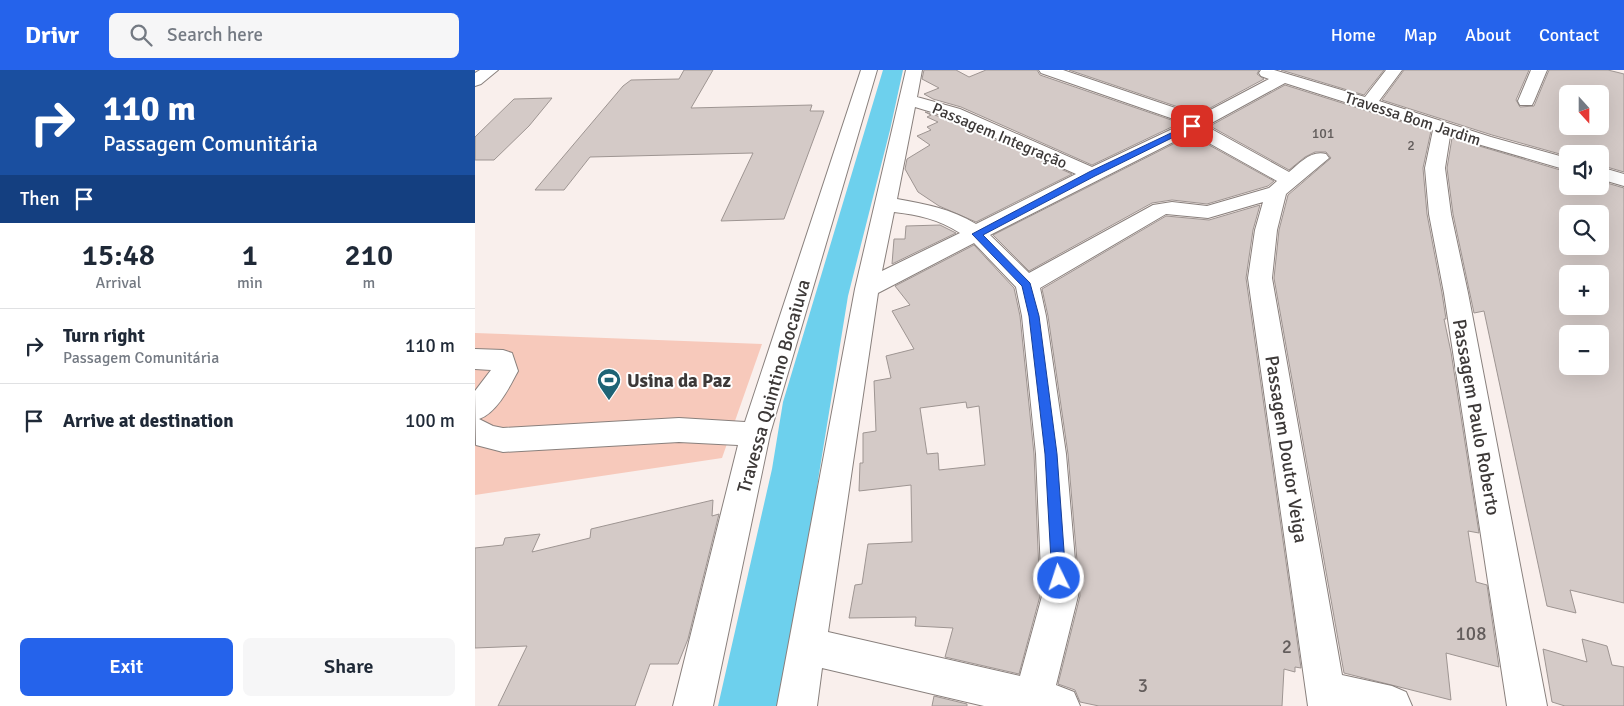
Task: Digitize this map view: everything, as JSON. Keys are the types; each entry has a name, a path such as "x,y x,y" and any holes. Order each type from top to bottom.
{"street":[{"path":"475,81 491,70"},
{"name":"Travessa Quintino Bocaiuva","path":"693,706 755,434 869,70"},
{"path":"797,706 809,646 867,289 914,70"},
{"path":"1047,70 1196,124 1283,187"},
{"name":"Travessa Bom Jardim","path":"1259,70 1369,103 1442,128 1559,162"},
{"path":"1369,103 1395,70"},
{"path":"1526,101 1539,70"},
{"path":"867,289 1092,174 1196,124 1283,78"},
{"name":"Passagem Integração","path":"907,99 954,114 1092,174"},
{"name":"Passagem Paulo Roberto","path":"1442,128 1435,168 1440,214 1456,293 1527,706"},
{"path":"1027,285 1160,209 1175,207 1208,212 1283,187 1319,158"},
{"name":"Passagem Doutor Veiga","path":"1283,187 1266,230 1260,278 1327,698"},
{"path":"809,646 1047,702 1060,596 1051,454 1034,316 1027,285 977,234 951,218 927,210 885,204"},
{"path":"475,359 503,360 505,371 487,397 475,409"},
{"path":"475,429 486,437 503,440 679,430 755,434"},
{"path":"1327,698 1392,706"}],"shaded area":[{"name":"Usina da Paz","path":"475,333 762,344 722,458 475,495"}],"water":[{"path":"883,70 903,70 890,130 848,296 819,474 798,626 782,706 718,706 772,469 783,402"}],"building":[{"path":"684,70 713,70 691,108 812,105 810,111 824,111 784,219 721,221 753,153 590,157 564,190 535,190 623,86 631,80 679,79"},
{"path":"924,70 956,70 969,77 986,70 1037,70 1040,75 1180,123 1092,165 961,107 933,99 924,94 939,88 922,79"},
{"path":"1069,70 1259,70 1257,74 1264,79 1199,114"},
{"path":"1281,70 1384,70 1364,95"},
{"path":"1404,70 1529,70 1516,100 1520,107 1534,106 1549,70 1608,70 1624,74 1624,172 1609,168 1609,145 1559,145 1559,154 1492,135 1382,100"},
{"path":"1285,85 1431,131 1423,168 1427,214 1442,293 1446,319 1444,319 1451,352 1479,533 1468,531 1476,582 1487,585 1499,667 1446,653 1451,700 1344,673 1274,278 1279,230 1288,195 1331,158 1326,152 1315,152 1305,157 1289,170 1210,126"},
{"path":"552,98 529,126 494,160 475,160 475,137 514,99"},
{"path":"925,112 947,119 1072,174 976,222 939,206 918,192 905,169 907,159 930,145 917,136 931,130 927,127 938,122 927,117 931,115"},
{"path":"1191,135 1274,181 1268,186 1207,204 1172,200 1152,203 1029,271 993,235"},
{"path":"1452,138 1559,170 1559,195 1609,195 1609,184 1624,188 1624,603 1570,590 1576,613 1547,606 1484,311 1474,313 1453,214 1447,168"},
{"path":"1260,205 1253,230 1246,278 1301,668 1295,667 1295,672 1284,669 1282,706 1099,706 1080,702 1075,690 1058,684 1080,596 1068,454 1048,316 1042,289 1166,216 1209,220"},
{"path":"940,225 956,233 892,264 894,239 905,239 906,226"},
{"path":"974,245 1014,288 1020,316 1034,454 1040,596 1019,674 945,657 953,628 915,626 916,617 849,618 855,585 862,584 868,544 912,542 911,485 859,491 860,463 863,463 863,433 876,431 874,381 891,378 886,356 914,349 892,311 910,305 895,286","holes":["966,402 967,408 979,406 985,465 939,470 938,453 927,454 920,408"]},
{"path":"713,500 712,516 719,514 688,639 678,664 650,664 635,706 498,706 527,646 475,648 475,548 503,545 505,538 540,534 532,552 590,538 591,529"},
{"path":"1582,639 1607,646 1612,665 1624,667 1624,706 1565,706 1552,702 1543,649 1587,662"},
{"path":"934,696 967,704 967,706 932,706"}],"place":[{"name":"Usina da Paz","path":"609,401"}],"route":[{"path":"1059,578 1051,454 1034,316 1027,285 977,234 1092,174 1192,126"}]}
